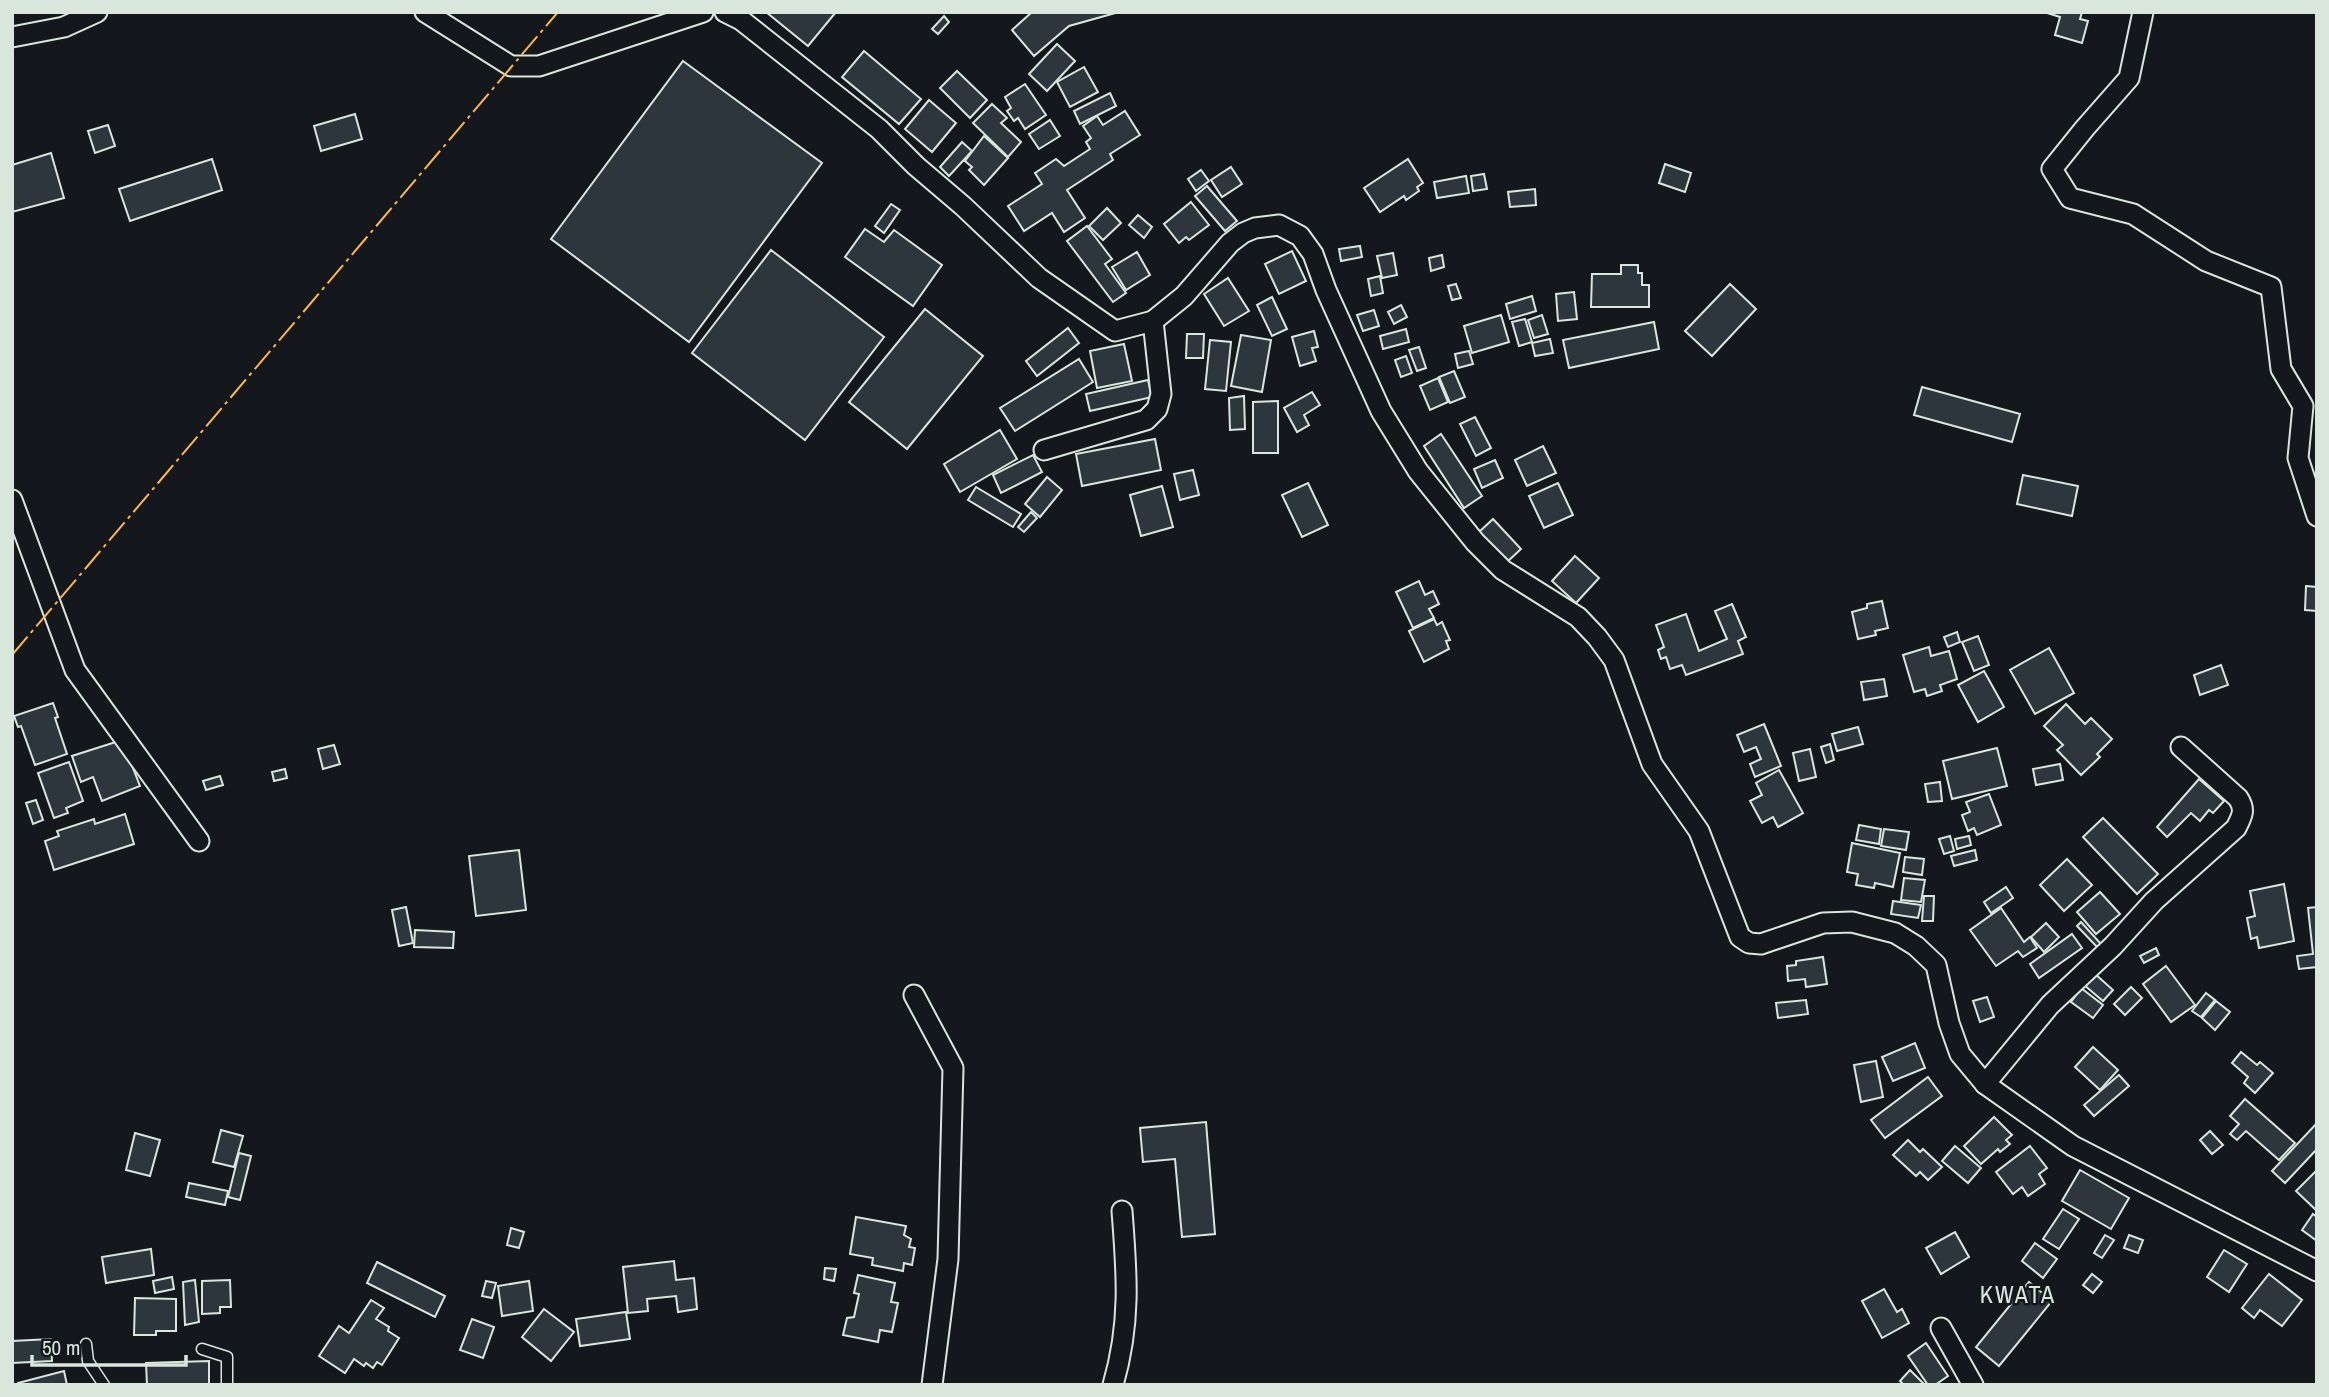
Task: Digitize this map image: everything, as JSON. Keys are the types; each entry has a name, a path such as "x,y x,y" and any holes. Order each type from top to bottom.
{"street":[{"path":"12,37 64,27 97,12"},
{"path":"425,12 511,66 539,66 703,12"},
{"path":"725,12 741,20 879,129 1040,278 1115,331 1153,321 1184,296 1230,243 1243,233 1255,228 1279,225 1300,236 1313,254 1326,290 1381,411 1418,471 1475,542 1503,570 1578,617 1614,660 1653,764 1699,831 1740,937 1749,943 1761,944 1823,923 1852,922 1895,933 1916,946 1936,965 1949,1023 1961,1054 1985,1084 2073,1146 2317,1271"},
{"path":"2143,12 2129,78 2052,169 2070,198 2133,214 2206,261 2271,287 2281,369 2303,406 2298,458 2317,516"},
{"path":"1044,450 1146,420 1157,409 1161,394 1153,321"},
{"path":"12,500 75,670 199,841"},
{"path":"1985,1084 2050,1005 2113,946 2154,901 2236,828 2243,816 2244,807 2238,798 2181,747"},
{"path":"914,995 953,1068 948,1259 932,1385"},
{"path":"1113,1385 1121,1358 1128,1291 1122,1211"},
{"path":"1941,1328 1973,1385"}],"lane":[{"path":"86,1344 88,1361 103,1385"},
{"path":"202,1349 227,1357 228,1385"}],"building":[{"path":"766,12 836,12 808,46"},
{"path":"1032,12 1119,12 1069,26 1034,56 1012,30"},
{"path":"2044,12 2082,12 2080,19 2088,21 2082,43 2055,35 2060,17"},
{"path":"944,16 949,22 938,34 932,29"},
{"path":"1057,44 1075,61 1047,91 1029,74"},
{"path":"864,51 921,99 899,124 842,77"},
{"path":"683,61 822,163 689,342 551,239"},
{"path":"1084,67 1098,92 1070,107 1057,82"},
{"path":"957,71 987,100 970,118 940,88"},
{"path":"1025,84 1046,115 1025,129 1018,118 1014,121 1007,111 1011,108 1005,97"},
{"path":"1110,93 1116,106 1080,124 1074,111"},
{"path":"929,100 956,123 932,152 905,129"},
{"path":"992,104 1007,118 1001,123 1021,142 1008,157 973,123"},
{"path":"1125,111 1140,135 1110,154 1113,160 1067,190 1085,218 1064,232 1052,213 1024,231 1008,206 1042,184 1035,173 1056,159 1064,166 1090,149 1086,142 1091,138 1083,126 1097,116 1103,125"},
{"path":"355,114 362,139 321,151 314,126"},
{"path":"1050,120 1060,136 1039,149 1029,134"},
{"path":"108,125 115,146 95,153 88,131"},
{"path":"984,136 1008,158 984,185 969,170 972,167 965,161"},
{"path":"962,142 972,151 949,176 940,167"},
{"path":"51,153 64,198 12,212 12,165"},
{"path":"212,159 222,190 130,221 119,189"},
{"path":"1408,159 1423,183 1417,187 1419,191 1406,200 1404,196 1380,212 1364,188"},
{"path":"1665,164 1691,173 1685,192 1659,183"},
{"path":"1231,167 1242,184 1222,197 1211,180"},
{"path":"1201,170 1209,181 1196,191 1188,179"},
{"path":"1484,174 1487,189 1473,191 1471,176"},
{"path":"1466,176 1469,193 1437,198 1434,182"},
{"path":"1207,186 1237,221 1225,231 1195,196"},
{"path":"1535,189 1536,205 1510,207 1508,192"},
{"path":"1191,202 1209,225 1189,240 1186,237 1179,243 1164,224"},
{"path":"891,204 900,210 884,233 875,226"},
{"path":"1107,208 1121,223 1103,240 1089,226"},
{"path":"1138,215 1152,227 1144,238 1129,225"},
{"path":"1087,226 1112,259 1105,264 1126,293 1113,302 1067,241"},
{"path":"865,229 884,242 894,230 942,265 913,306 845,257"},
{"path":"1360,246 1362,257 1341,261 1339,249"},
{"path":"771,250 884,337 805,440 692,353"},
{"path":"1292,251 1306,281 1279,294 1265,264"},
{"path":"1137,252 1150,275 1126,290 1112,267"},
{"path":"1393,253 1397,275 1382,278 1377,256"},
{"path":"1442,255 1444,267 1431,271 1429,258"},
{"path":"1621,265 1638,265 1638,273 1642,273 1642,285 1649,285 1649,307 1591,307 1592,274 1621,274"},
{"path":"1380,276 1383,293 1371,296 1368,279"},
{"path":"1228,278 1249,311 1224,326 1204,294"},
{"path":"1456,284 1461,298 1452,300 1448,286"},
{"path":"1730,284 1756,309 1712,356 1685,331"},
{"path":"1574,292 1577,319 1558,321 1556,294"},
{"path":"1532,296 1536,311 1510,319 1506,304"},
{"path":"1272,297 1287,329 1272,336 1257,305"},
{"path":"1401,305 1407,317 1394,324 1388,312"},
{"path":"925,309 983,356 907,449 849,402"},
{"path":"1374,310 1379,326 1363,331 1357,315"},
{"path":"1501,315 1509,342 1472,353 1464,326"},
{"path":"1542,315 1548,334 1534,338 1528,320"},
{"path":"1525,319 1532,342 1519,346 1512,322"},
{"path":"1654,322 1659,349 1569,368 1563,340"},
{"path":"1068,328 1079,343 1037,376 1026,361"},
{"path":"1406,329 1409,342 1383,349 1380,336"},
{"path":"1314,331 1318,347 1312,348 1316,361 1300,366 1292,337"},
{"path":"1187,334 1204,334 1203,358 1186,358"},
{"path":"1241,335 1271,340 1262,392 1231,386"},
{"path":"1550,339 1553,353 1535,356 1532,343"},
{"path":"1210,340 1231,342 1226,391 1205,389"},
{"path":"1124,344 1132,381 1097,388 1090,351"},
{"path":"1419,347 1426,368 1417,371 1409,350"},
{"path":"1469,351 1473,364 1458,368 1455,354"},
{"path":"1406,356 1412,373 1401,377 1395,360"},
{"path":"1079,359 1093,382 1015,431 1000,408"},
{"path":"1454,371 1465,397 1450,403 1439,377"},
{"path":"1438,378 1448,402 1430,410 1420,386"},
{"path":"1148,380 1152,397 1090,411 1086,394"},
{"path":"1922,387 2020,414 2012,442 1914,415"},
{"path":"1312,392 1320,405 1304,415 1309,425 1297,432 1284,408"},
{"path":"1244,396 1245,429 1230,430 1229,398"},
{"path":"1278,401 1278,453 1253,453 1253,402"},
{"path":"1475,417 1491,448 1476,456 1460,424"},
{"path":"1000,430 1017,459 960,492 944,464"},
{"path":"1441,434 1482,496 1464,508 1424,446"},
{"path":"1155,439 1161,470 1082,486 1076,454"},
{"path":"1543,446 1556,473 1527,486 1515,460"},
{"path":"1033,455 1042,472 1001,493 993,475"},
{"path":"1495,460 1503,478 1482,488 1474,469"},
{"path":"1193,470 1199,495 1180,500 1174,474"},
{"path":"2023,475 2078,486 2072,516 2017,504"},
{"path":"1047,477 1062,490 1040,517 1025,504"},
{"path":"1308,483 1328,525 1302,537 1282,495"},
{"path":"1558,483 1573,515 1544,528 1529,496"},
{"path":"1162,486 1173,527 1141,536 1130,495"},
{"path":"976,487 1021,514 1013,527 968,500"},
{"path":"1031,512 1037,518 1024,532 1018,527"},
{"path":"1493,519 1521,549 1507,562 1479,532"},
{"path":"1575,556 1599,578 1576,603 1552,581"},
{"path":"1419,581 1425,595 1433,591 1439,604 1429,609 1434,618 1413,628 1396,592"},
{"path":"2306,586 2317,587 2317,611 2305,610"},
{"path":"1882,601 1888,628 1875,631 1876,635 1858,639 1852,612 1867,608 1867,604"},
{"path":"1732,604 1746,637 1738,641 1743,654 1686,675 1682,665 1670,669 1666,657 1661,659 1658,650 1664,647 1656,625 1686,614 1699,651 1727,639 1715,611"},
{"path":"1434,619 1437,625 1442,622 1450,640 1446,641 1449,649 1424,662 1409,631"},
{"path":"1957,632 1960,642 1948,647 1944,637"},
{"path":"1978,636 1989,665 1974,671 1962,642"},
{"path":"1929,647 1931,656 1949,651 1957,679 1940,685 1942,691 1927,696 1925,689 1914,692 1903,655"},
{"path":"2049,648 2074,693 2035,714 2010,670"},
{"path":"2221,665 2228,685 2200,695 2194,675"},
{"path":"1984,671 2004,707 1978,722 1958,685"},
{"path":"1884,679 1887,696 1864,700 1861,682"},
{"path":"53,703 67,754 35,765 21,726 18,727 14,716"},
{"path":"2066,704 2085,724 2091,718 2112,739 2097,754 2100,757 2081,775 2057,750 2063,745 2044,726"},
{"path":"1764,724 1781,766 1755,777 1750,764 1761,759 1756,747 1744,752 1737,735"},
{"path":"1858,727 1863,744 1837,751 1832,734"},
{"path":"122,740 140,786 102,801 93,777 81,782 72,756"},
{"path":"1830,744 1834,760 1826,763 1821,747"},
{"path":"334,745 340,764 323,769 318,749"},
{"path":"1997,748 2007,786 1952,799 1943,761"},
{"path":"1810,749 1816,777 1799,781 1793,753"},
{"path":"69,762 83,801 66,808 68,813 54,818 38,773"},
{"path":"2060,764 2063,780 2036,785 2033,769"},
{"path":"285,769 287,778 274,781 272,772"},
{"path":"1779,770 1803,813 1778,827 1773,817 1762,823 1750,801 1762,795 1756,783"},
{"path":"220,776 223,785 206,790 203,781"},
{"path":"2199,779 2224,801 2213,813 2209,810 2200,821 2191,813 2167,837 2157,827"},
{"path":"1940,782 1942,801 1928,802 1925,784"},
{"path":"1989,794 2001,825 1977,835 1974,828 1968,831 1962,815 1970,812 1966,802"},
{"path":"36,800 43,820 33,824 26,803"},
{"path":"125,814 134,844 54,870 45,841 59,836 57,831 94,819 95,824"},
{"path":"2103,818 2158,874 2137,894 2083,837"},
{"path":"1859,825 1881,829 1879,844 1856,840"},
{"path":"1884,829 1909,832 1906,850 1881,846"},
{"path":"1950,836 1954,851 1944,854 1939,839"},
{"path":"1969,836 1971,845 1957,849 1955,839"},
{"path":"1852,843 1900,853 1893,887 1875,883 1874,888 1856,885 1858,874 1847,872"},
{"path":"519,850 526,910 476,916 469,856"},
{"path":"1975,850 1977,860 1954,866 1951,856"},
{"path":"1905,857 1924,859 1922,875 1903,872"},
{"path":"2067,859 2092,885 2064,911 2040,885"},
{"path":"1904,878 1925,880 1921,902 1901,900"},
{"path":"2284,884 2294,941 2259,948 2257,937 2251,939 2247,918 2255,916 2250,891"},
{"path":"2006,887 2013,898 1991,913 1984,902"},
{"path":"2100,892 2120,914 2096,934 2077,912"},
{"path":"1924,896 1934,896 1933,921 1922,921"},
{"path":"1893,901 1921,905 1918,918 1891,914"},
{"path":"406,907 413,943 399,946 392,910"},
{"path":"2317,907 2317,967 2299,969 2297,956 2313,954 2308,908"},
{"path":"2001,908 2024,942 2030,937 2037,948 2023,957 2018,951 1996,966 1970,930"},
{"path":"2081,922 2101,944 2097,947 2077,926"},
{"path":"2046,923 2059,937 2044,952 2031,937"},
{"path":"415,930 454,932 453,948 414,947"},
{"path":"2072,934 2082,948 2039,978 2030,964"},
{"path":"2156,948 2159,955 2144,963 2140,956"},
{"path":"1823,957 1827,984 1806,987 1805,979 1788,981 1787,966 1796,965 1796,961"},
{"path":"2166,966 2195,1005 2171,1022 2143,984"},
{"path":"2094,973 2113,990 2103,1001 2084,985"},
{"path":"2131,987 2142,998 2125,1015 2114,1004"},
{"path":"2081,988 2103,1005 2093,1018 2071,1002"},
{"path":"2206,993 2215,1000 2201,1017 2192,1011"},
{"path":"1987,997 1994,1017 1980,1022 1973,1001"},
{"path":"1806,1000 1808,1014 1778,1018 1776,1003"},
{"path":"2216,1001 2230,1012 2215,1030 2202,1018"},
{"path":"1915,1043 1925,1068 1893,1081 1882,1057"},
{"path":"2093,1047 2118,1070 2100,1090 2075,1067"},
{"path":"2241,1052 2273,1073 2255,1093 2244,1083 2248,1077 2232,1063"},
{"path":"1876,1061 1883,1097 1861,1102 1854,1065"},
{"path":"2119,1075 2129,1086 2094,1116 2084,1105"},
{"path":"1928,1077 1942,1096 1885,1138 1871,1120"},
{"path":"2245,1099 2295,1143 2279,1160 2246,1131 2237,1140 2230,1134 2239,1124 2230,1116"},
{"path":"1994,1117 2012,1135 2006,1140 2010,1144 2000,1152 1998,1149 1981,1164 1964,1146"},
{"path":"1206,1122 1215,1234 1182,1237 1175,1159 1143,1162 1140,1128"},
{"path":"2317,1123 2317,1149 2285,1183 2272,1171"},
{"path":"221,1130 243,1136 234,1167 213,1162"},
{"path":"2210,1131 2223,1145 2212,1154 2200,1140"},
{"path":"135,1133 160,1140 150,1176 126,1170"},
{"path":"1908,1140 1920,1152 1923,1149 1942,1167 1928,1180 1920,1172 1916,1176 1893,1155"},
{"path":"1955,1146 1981,1168 1968,1183 1942,1161"},
{"path":"2030,1146 2047,1168 2039,1174 2045,1184 2028,1196 2022,1187 2013,1194 1996,1172"},
{"path":"239,1153 251,1156 240,1200 228,1197"},
{"path":"2080,1170 2129,1198 2111,1229 2062,1201"},
{"path":"2317,1170 2317,1209 2316,1210 2296,1191"},
{"path":"189,1183 228,1191 225,1205 186,1197"},
{"path":"2063,1209 2079,1219 2059,1249 2043,1239"},
{"path":"2313,1214 2317,1217 2317,1241 2302,1230"},
{"path":"856,1217 906,1226 904,1235 911,1239 909,1247 915,1248 912,1265 904,1263 903,1271 872,1265 873,1258 850,1254"},
{"path":"511,1228 524,1232 519,1248 507,1245"},
{"path":"1955,1232 1969,1257 1941,1274 1926,1248"},
{"path":"2105,1235 2114,1240 2102,1258 2094,1253"},
{"path":"2129,1235 2143,1240 2138,1253 2124,1248"},
{"path":"2035,1243 2057,1259 2043,1278 2022,1261"},
{"path":"151,1249 154,1275 106,1283 102,1257"},
{"path":"2224,1250 2247,1264 2229,1292 2207,1277"},
{"path":"674,1261 676,1280 694,1278 697,1309 678,1312 676,1296 647,1299 648,1311 628,1313 623,1267"},
{"path":"377,1262 445,1296 435,1317 367,1283"},
{"path":"825,1268 836,1269 834,1281 824,1279"},
{"path":"2092,1274 2102,1282 2093,1293 2083,1285"},
{"path":"2269,1274 2302,1300 2282,1326 2260,1310 2254,1318 2242,1308"},
{"path":"858,1275 895,1283 891,1302 898,1303 892,1332 880,1330 878,1342 843,1335 847,1318 854,1317 859,1294 854,1293"},
{"path":"172,1277 174,1289 155,1293 153,1281"},
{"path":"195,1280 199,1322 185,1325 183,1282"},
{"path":"230,1280 231,1307 220,1307 220,1313 202,1314 202,1281"},
{"path":"486,1281 496,1283 492,1298 482,1296"},
{"path":"529,1281 533,1311 502,1316 498,1286"},
{"path":"2029,1282 2052,1301 1999,1366 1976,1347"},
{"path":"1884,1289 1897,1312 1902,1309 1909,1323 1882,1338 1862,1301"},
{"path":"135,1298 176,1299 176,1331 134,1335"},
{"path":"371,1300 384,1308 376,1319 389,1327 388,1331 399,1338 382,1365 377,1362 373,1368 354,1359 345,1373 319,1356 339,1326 349,1333"},
{"path":"544,1309 574,1332 551,1361 522,1337"},
{"path":"626,1312 630,1339 580,1346 576,1319"},
{"path":"472,1319 494,1327 483,1358 460,1350"},
{"path":"51,1339 52,1361 12,1363 12,1341"},
{"path":"1926,1343 1948,1376 1935,1385 1928,1385 1908,1356"},
{"path":"209,1361 209,1385 147,1385 146,1363"},
{"path":"1910,1370 1923,1383 1921,1385 1904,1385 1900,1381"},
{"path":"64,1371 67,1385 18,1385 18,1383"}],"power":[{"path":"12,655 558,12"}],"district":[{"name":"KWATA","path":"2018,1295"}]}
